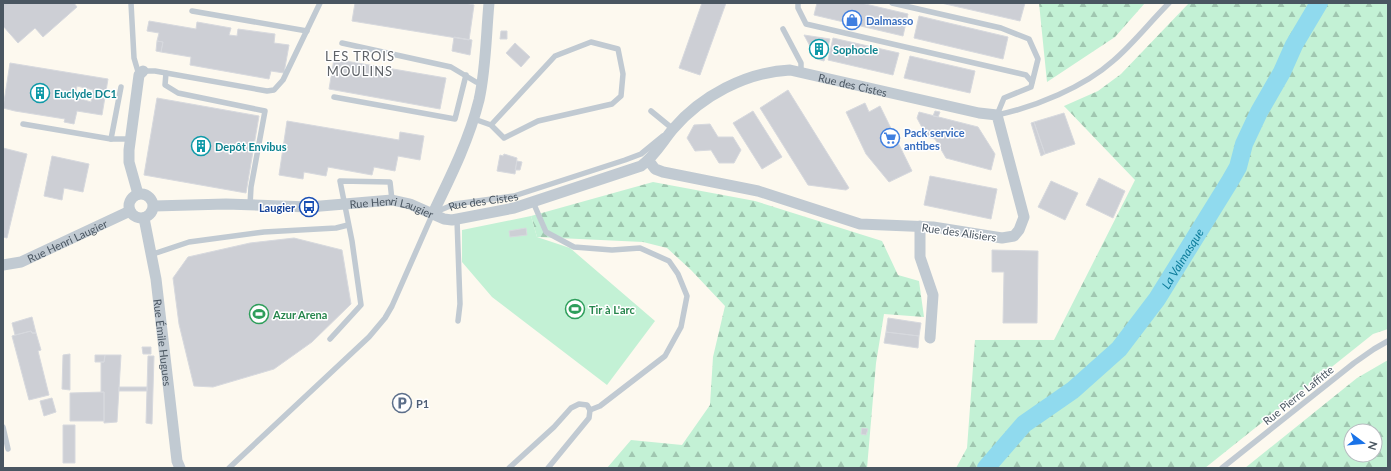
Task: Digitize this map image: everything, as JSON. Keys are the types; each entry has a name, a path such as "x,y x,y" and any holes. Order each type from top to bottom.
{"street":[{"name":"Rue Henri Laugier","path":"154,206 250,205 291,207 392,200 410,204 433,213 467,141 474,119 482,82 490,3"},
{"name":"Rue des Cistes","path":"433,213 444,219 457,220 533,202 631,170 649,161 673,129 707,99 744,80 767,72 790,70 801,71 979,113 997,114"},
{"path":"138,194 130,162 130,139 141,73"},
{"name":"Rue des Alisiers","path":"649,161 655,169 663,172 758,191 860,224 920,226 1002,238 1014,236 1019,230 1024,217 997,114"},
{"path":"138,194 147,195 154,206 151,214 144,218 136,217 130,211 129,207 131,199 138,194"},
{"name":"Rue Henri Laugier","path":"3,265 21,262 130,211"},
{"name":"Rue Émile Hugues","path":"144,218 153,254 166,353 177,461 180,468"},
{"path":"920,226 920,257 932,295 930,338"}],"lane":[{"path":"131,3 134,58 141,73 166,73 267,91 274,90 283,80 308,31 320,3"},
{"path":"798,3 798,8 806,24 1026,75 1032,82"},
{"path":"892,3 1001,28 1029,39 1038,59 1031,88 1004,98 997,114"},
{"path":"997,114 1033,104 1094,76 1114,61 1168,3"},
{"path":"192,11 308,31"},
{"path":"783,28 801,63 801,71"},
{"path":"474,119 491,125 504,138 538,121 612,104 621,96 624,74 618,49 591,42 555,56 491,125"},
{"path":"342,44 451,67 476,82 482,82"},
{"path":"166,73 165,85 178,93 265,111 251,187 250,205"},
{"path":"334,97 455,119 466,75"},
{"path":"111,139 121,87"},
{"path":"652,111 673,129"},
{"path":"23,124 111,139 130,139"},
{"name":"Rue des Cistes","path":"433,213 455,204 514,196 626,160 641,154 673,129"},
{"path":"330,339 361,305 352,241 340,181 390,182 392,200"},
{"path":"533,202 546,232 574,247 612,250 640,248 669,261 678,274 687,296 681,327 665,356 600,406 590,410"},
{"path":"229,468 369,337 385,318 433,213"},
{"path":"457,220 460,304 458,321"},
{"path":"153,254 189,242 264,232 336,228 348,225"},
{"name":"Rue Pierre Laffitte","path":"1222,468 1354,363 1388,341"},
{"path":"509,468 554,427 571,408 587,405 590,410 589,418 548,468"},
{"path":"3,427 8,449"}],"shaded area":[{"path":"3,3 1388,3 1388,468 3,468"}],"green space":[{"path":"1039,3 1145,3 1115,37 1047,82"},
{"path":"1189,3 1388,3 1388,329 1373,334 1205,468 956,468 967,448 975,340 1054,340 1135,180 1064,106 1098,91 1121,74"},
{"path":"653,182 755,201 882,241 898,275 919,281 924,317 884,314 876,363 867,468 607,468 631,440 682,445 710,405 713,357 725,306 691,270 667,248 643,242 537,237 531,216"},
{"name":"Tir à L'arc","path":"531,216 537,237 570,248 655,321 607,385 492,297 462,262 462,230"},
{"path":"1388,360 1388,468 1245,468 1357,378"}],"building":[{"path":"3,3 74,3 77,7 43,37 35,28 18,43 3,26"},
{"path":"355,3 465,3 474,5 469,40 352,21"},
{"path":"702,3 726,3 700,75 679,68"},
{"path":"817,3 861,3 908,14 903,36 814,15"},
{"path":"941,3 1025,3 1020,21"},
{"path":"919,16 1008,37 1003,59 914,38"},
{"path":"149,21 196,29 197,22 231,28 229,35 237,36 238,29 275,34 274,43 289,45 284,73 271,71 269,79 190,65 191,57 161,52 163,42 157,41 159,33 147,31"},
{"path":"501,31 507,31 507,39 500,39"},
{"name":"Sophocle","path":"804,35 830,39 824,61 817,59"},
{"path":"454,37 472,40 470,55 452,51"},
{"path":"833,38 899,53 893,75 828,60"},
{"path":"157,41 163,42 161,52 156,51"},
{"path":"515,43 530,57 521,67 506,53"},
{"path":"910,56 975,71 970,93 904,78"},
{"path":"334,59 446,78 440,109 329,89"},
{"name":"Euclyde DC1","path":"10,63 108,79 102,115 77,111 74,124 64,122 65,119 3,108","holes":["77,86 93,90 91,102 75,97"]},
{"path":"788,90 849,188 846,190 808,185 760,108"},
{"name":"Depôt Envibus","path":"157,98 259,116 246,193 144,175"},
{"path":"865,103 869,112 880,106 912,171 889,182 866,154 846,112"},
{"path":"753,111 782,157 762,169 733,123"},
{"path":"935,111 940,112 938,117 933,116"},
{"path":"919,112 978,127 995,154 991,170 946,158 935,139 927,137 917,118"},
{"path":"1064,113 1075,144 1045,154 1034,122"},
{"path":"287,121 399,140 400,132 424,136 420,160 398,156 395,171 374,167 372,175 328,167 326,176 304,172 303,179 279,175"},
{"path":"1034,122 1045,154 1041,156 1031,123"},
{"path":"710,124 718,137 733,137 741,150 734,163 719,163 711,150 695,151 687,138 694,125"},
{"path":"3,148 27,154 7,238 3,237"},
{"path":"504,154 517,158 515,174 497,171 500,155 503,156"},
{"path":"52,156 89,164 83,192 64,188 62,200 44,196"},
{"path":"517,161 522,162 520,170 515,170"},
{"path":"930,176 997,189 991,219 924,205"},
{"path":"1099,178 1125,191 1113,218 1086,205"},
{"path":"1051,181 1078,193 1065,220 1038,207"},
{"path":"526,228 527,235 510,237 509,231"},
{"name":"Azur Arena","path":"294,238 342,250 351,304 312,342 274,369 213,387 194,386 179,324 173,278 188,257 250,243"},
{"path":"992,250 1038,251 1037,323 1003,323 1004,272 992,272"},
{"path":"32,317 36,333 32,333 31,331 15,335 12,323"},
{"path":"888,318 921,323 919,336 886,332"},
{"path":"31,331 32,333 36,333 41,350 38,351 49,395 29,400 12,336"},
{"path":"886,332 919,336 918,348 884,343"},
{"path":"142,347 151,347 151,354 143,354"},
{"path":"70,354 70,390 62,389 63,355"},
{"path":"95,355 105,355 104,362 95,362"},
{"path":"105,355 121,355 117,422 104,423 104,392 101,392 101,362 104,362"},
{"path":"148,356 154,356 152,424 146,423"},
{"path":"119,387 147,387 147,391 119,391"},
{"path":"104,392 104,421 70,421 70,393"},
{"path":"52,398 56,412 44,416 40,401"},
{"path":"63,425 75,425 75,463 63,463"},
{"path":"862,428 868,429 866,435 861,434"}],"waterway":[{"name":"La Valmasque","path":"986,468 1024,424 1073,390 1119,349 1157,299 1238,167 1244,144 1259,112 1282,72 1294,45 1319,3"}],"place":[{"name":"Dalmasso","path":"852,20"},
{"name":"Sophocle","path":"819,49"},
{"name":"Euclyde DC1","path":"40,93"},
{"name":"Pack service antibes","path":"890,138"},
{"name":"Depôt Envibus","path":"201,146"},
{"name":"Laugier","path":"309,207"},
{"name":"Tir à L'arc","path":"575,309"},
{"name":"Azur Arena","path":"259,314"},
{"name":"P1","path":"402,403"}],"district":[{"name":"LES TROIS MOULINS","path":"360,64"}]}
